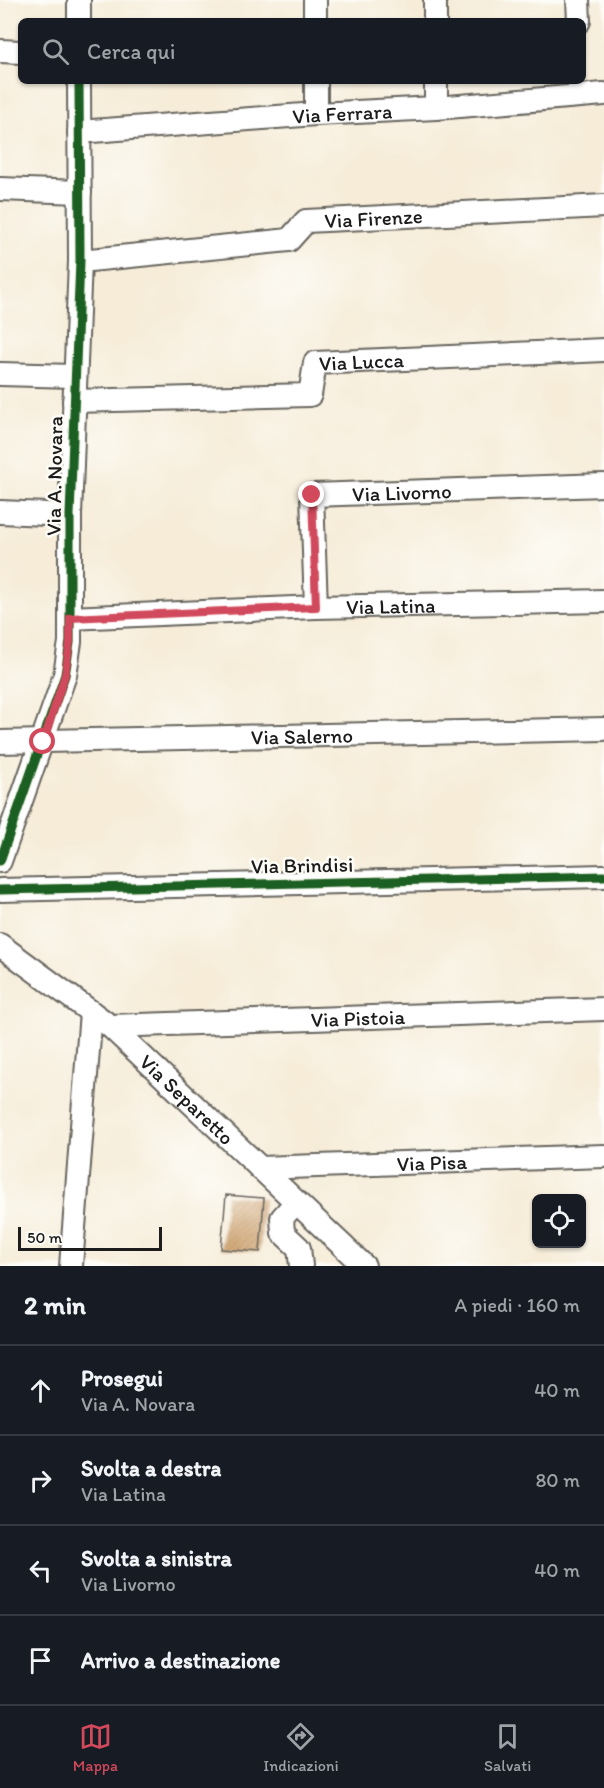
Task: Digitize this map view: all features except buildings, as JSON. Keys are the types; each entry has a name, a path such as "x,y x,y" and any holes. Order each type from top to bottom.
{"street":[{"path":"79,0 79,18"},
{"path":"315,0 315,18"},
{"path":"435,0 435,18"},
{"path":"578,0 579,18"},
{"path":"0,51 18,52"},
{"name":"Via A. Novara","path":"0,861 65,675 70,642 70,515 80,261 79,84"},
{"path":"316,84 316,114"},
{"path":"436,84 436,108"},
{"name":"Via Ferrara","path":"79,132 316,114 436,108 581,88 604,94"},
{"path":"0,189 80,192"},
{"name":"Via Firenze","path":"80,261 289,240 306,221 604,207"},
{"name":"Via Lucca","path":"74,401 310,395 315,363 604,350"},
{"path":"0,374 74,376"},
{"name":"Via Livorno","path":"316,607 312,495 604,485"},
{"path":"0,512 70,515"},
{"name":"Via Latina","path":"70,618 316,607 604,601"},
{"name":"Via Salerno","path":"0,742 604,729"},
{"name":"Via Brindisi","path":"0,890 604,876"},
{"name":"Via Separetto","path":"0,945 110,1026 363,1266"},
{"name":"Via Pistoia","path":"110,1026 604,1009"},
{"path":"71,1266 90,1012"},
{"name":"Via Pisa","path":"260,1168 604,1156"},
{"path":"296,1202 282,1218 283,1233 299,1248 301,1266"}],"cycle path":[{"path":"0,861 65,675 70,642 70,515 80,261 79,84"},
{"path":"0,890 604,876"}],"route":[{"path":"43,742 65,675 70,642 70,618 316,607 312,495"}]}
